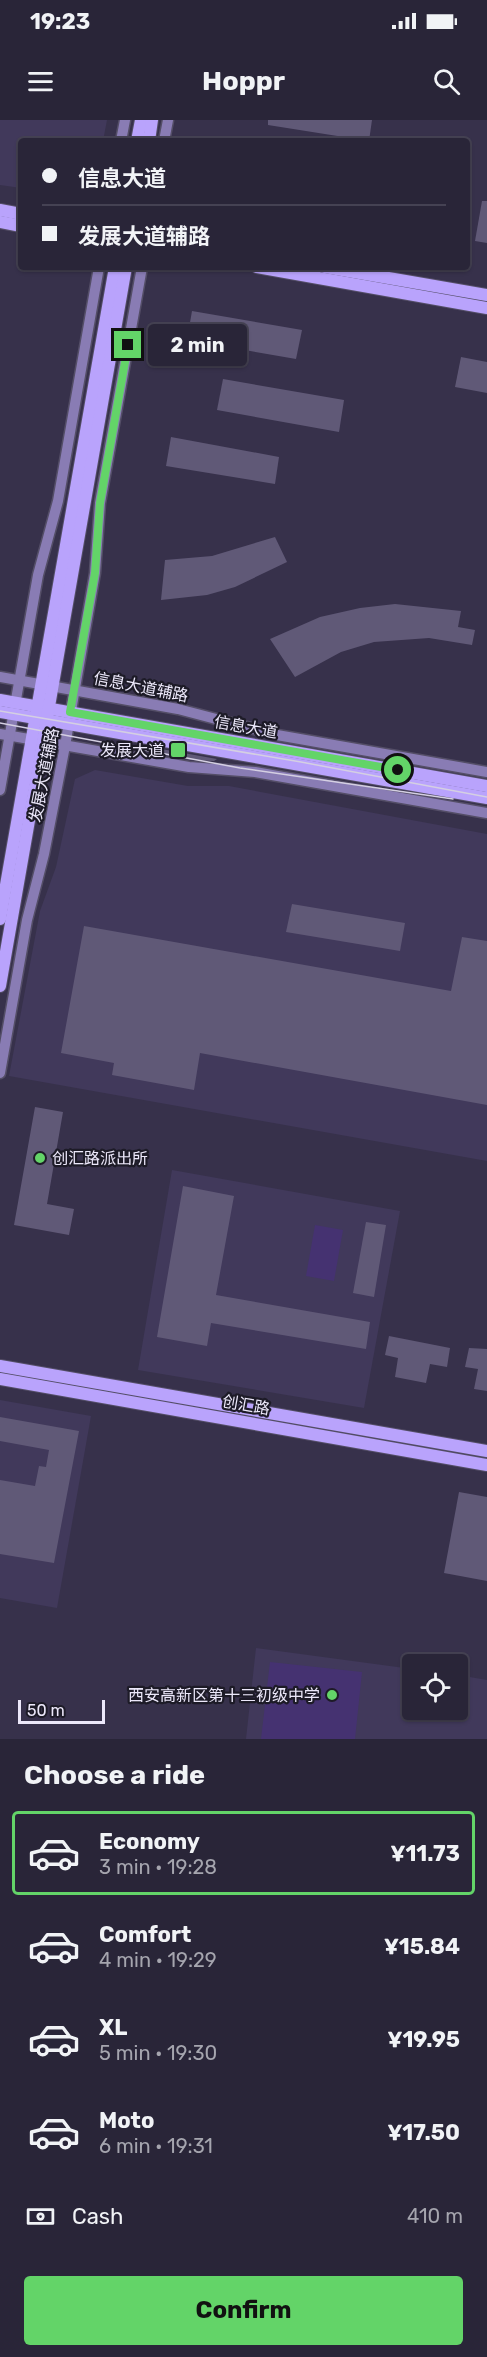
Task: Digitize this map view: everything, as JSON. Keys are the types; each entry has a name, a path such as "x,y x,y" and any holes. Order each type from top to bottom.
{"street":[{"path":"121,138 124,120"},
{"path":"138,138 141,120"},
{"path":"149,138 152,120"},
{"path":"165,138 168,120"},
{"path":"0,210 18,213"},
{"path":"0,222 18,225"},
{"path":"0,790 5,735 15,709 38,575 58,501 98,270"},
{"path":"0,919 42,714 115,270"},
{"path":"47,685 125,270"},
{"name":"发展大道辅路","path":"0,1073 27,920 44,854 70,718 95,573 100,503 141,270"},
{"path":"274,270 487,308"},
{"path":"342,270 487,295"},
{"name":"信息大道辅路","path":"0,677 177,709 277,735 487,772"},
{"name":"信息大道","path":"0,700 15,709 42,714 487,786"},
{"name":"信息大道","path":"0,712 15,709"},
{"name":"信息大道","path":"70,718 487,798"},
{"path":"5,735 189,767 255,772 487,813"},
{"path":"0,986 37,741"},
{"name":"创汇路","path":"0,1366 487,1451"},
{"name":"创汇路","path":"0,1379 487,1465"}],"shaded area":[{"path":"0,120 107,120 104,138 18,138 18,188 0,185"},
{"path":"95,770 188,786 229,786 487,834 487,1161 9,1076 40,911 56,867 75,779"},
{"path":"172,1170 400,1211 364,1408 138,1370"},
{"path":"315,1225 343,1230 334,1281 306,1276"},
{"path":"0,1400 91,1416 57,1608 0,1598"},
{"name":"西安高新区第十三初级中学","path":"256,1648 402,1668 402,1720 468,1720 468,1677 487,1680 487,1739 246,1739"},
{"path":"270,1662 362,1672 355,1739 261,1739"}],"building":[{"path":"268,120 372,120 369,138 350,138 268,125"},
{"path":"482,201 487,201 487,243 475,241"},
{"path":"192,311 302,330 296,359 187,340"},
{"path":"461,357 487,362 487,393 455,387"},
{"path":"223,379 344,400 339,432 217,410"},
{"path":"171,437 279,457 275,484 166,466"},
{"path":"275,537 287,562 235,587 207,595 161,600 165,560 212,556"},
{"path":"395,604 461,611 458,627 475,630 472,645 429,638 374,642 341,652 295,677 270,639 320,617 360,608"},
{"path":"150,747 217,759 214,761 190,760 155,753"},
{"path":"292,904 405,923 400,951 286,932"},
{"path":"84,926 451,991 462,937 487,941 487,1105 200,1053 194,1090 112,1075 114,1063 61,1053"},
{"name":"创汇路派出所","path":"35,1107 63,1112 47,1204 74,1209 69,1235 14,1225"},
{"path":"183,1186 234,1196 216,1295 370,1322 366,1349 211,1323 207,1346 157,1337"},
{"path":"366,1222 386,1225 374,1297 353,1293"},
{"path":"389,1336 450,1348 447,1367 430,1364 426,1383 395,1377 398,1358 385,1355"},
{"path":"469,1348 487,1349 487,1391 474,1389 478,1369 465,1367"},
{"path":"0,1417 79,1431 54,1563 0,1554 0,1480 35,1486 39,1466 46,1467 49,1450 0,1441"},
{"path":"459,1492 487,1497 487,1581 444,1573"}],"tram line":[{"path":"0,711 301,762 487,797"},
{"path":"0,723 240,768 453,799"}],"place":[{"name":"发展大道","path":"178,750"},
{"name":"创汇路派出所","path":"40,1158"},
{"name":"西安高新区第十三初级中学","path":"332,1695"}],"route":[{"path":"128,345 100,503 95,573 70,712 398,770"}]}
